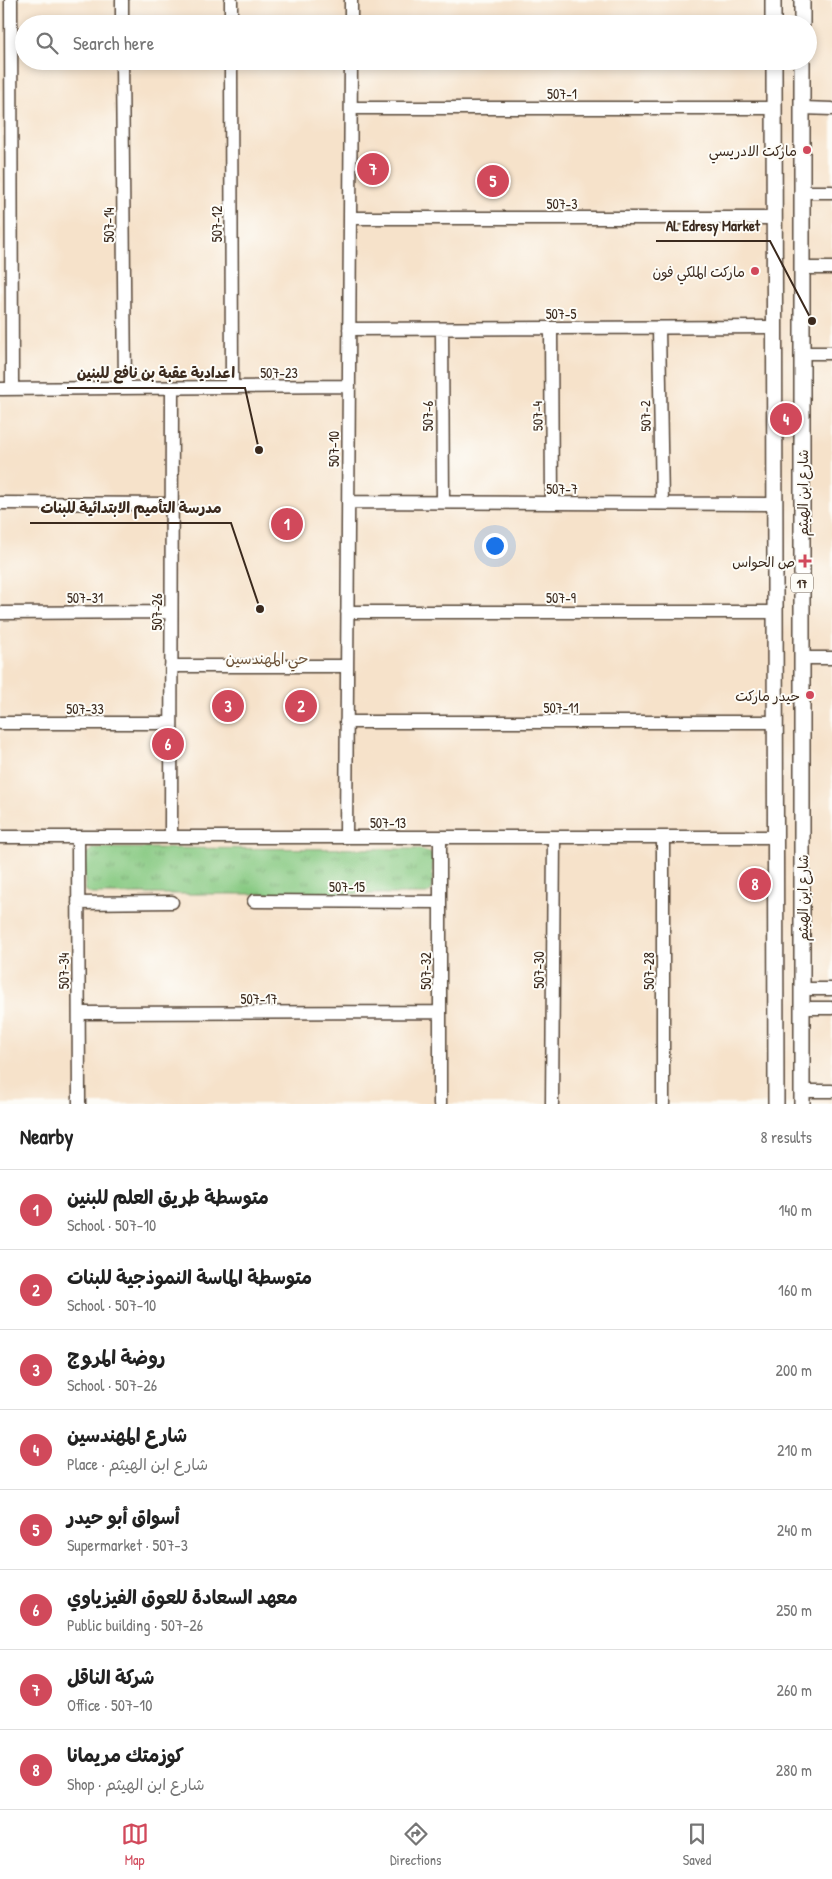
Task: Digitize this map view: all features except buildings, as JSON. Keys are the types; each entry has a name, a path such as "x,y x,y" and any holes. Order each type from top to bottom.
{"main road":[{"path":"773,0 773,15"},
{"path":"802,0 802,15"},
{"name":"شارع ابن الهيثم","path":"774,70 776,1104"},
{"name":"شارع ابن الهيثم","path":"802,70 802,1098"},
{"path":"774,427 802,427"}],"street":[{"path":"6,389 11,0"},
{"path":"122,0 122,15"},
{"path":"230,0 231,15"},
{"path":"351,15 352,0"},
{"name":"507-14","path":"122,70 124,388"},
{"name":"507-12","path":"231,70 232,387"},
{"name":"507-10","path":"346,837 351,70"},
{"name":"507-1","path":"351,108 774,108"},
{"path":"802,108 832,108"},
{"path":"802,192 832,192"},
{"name":"507-3","path":"350,218 774,218"},
{"path":"802,268 832,268"},
{"name":"507-5","path":"349,329 774,327"},
{"name":"507-4","path":"551,328 552,503"},
{"name":"507-2","path":"659,328 662,503"},
{"name":"507-6","path":"442,329 443,502"},
{"path":"801,353 832,353"},
{"name":"507-23","path":"6,389 349,386"},
{"name":"507-26","path":"171,837 172,388"},
{"name":"507-7","path":"348,502 775,504"},
{"path":"0,503 171,504"},
{"name":"507-31","path":"0,613 171,612"},
{"name":"507-9","path":"347,612 775,612"},
{"path":"802,658 832,658"},
{"path":"171,666 347,666"},
{"name":"507-11","path":"346,722 775,722"},
{"name":"507-33","path":"0,723 171,723"},
{"name":"507-13","path":"0,837 775,837"},
{"name":"507-34","path":"78,837 79,1104"},
{"name":"507-32","path":"440,837 440,1104"},
{"name":"507-30","path":"552,1104 554,837"},
{"name":"507-28","path":"663,837 663,1104"},
{"name":"507-15","path":"254,901 440,902"},
{"path":"78,903 172,902"},
{"path":"802,989 832,989"},
{"path":"802,1008 832,1008"},
{"name":"507-17","path":"78,1013 440,1012"},
{"path":"802,1098 832,1091"}],"green space":[{"path":"93,848 418,849 430,852 433,856 432,890 427,894 91,894 85,890 84,856"}],"place":[{"name":"ماركت الادريسي","path":"807,150"},
{"name":"شركة الناقل","path":"373,169"},
{"name":"أسواق أبو حيدر","path":"493,181"},
{"name":"ماركت الملكي فون","path":"755,271"},
{"name":"AL Edresy Market","path":"812,321"},
{"name":"شارع المهندسين","path":"786,419"},
{"name":"اعدادية عقبة بن نافع للبنين","path":"259,450"},
{"name":"متوسطة طريق العلم للبنين","path":"287,524"},
{"name":"ص الحواس","path":"805,561"},
{"name":"مدرسة التأميم الابتدائية للبنات","path":"260,609"},
{"name":"حيدر ماركت","path":"810,695"},
{"name":"روضة المروج","path":"228,706"},
{"name":"متوسطة الماسة النموذجية للبنات","path":"301,706"},
{"name":"معهد السعادة للعوق الفيزياوي","path":"168,744"},
{"name":"كوزمتك مريمانا","path":"755,884"}],"district":[{"name":"حي المهندسين","path":"267,658"}]}
